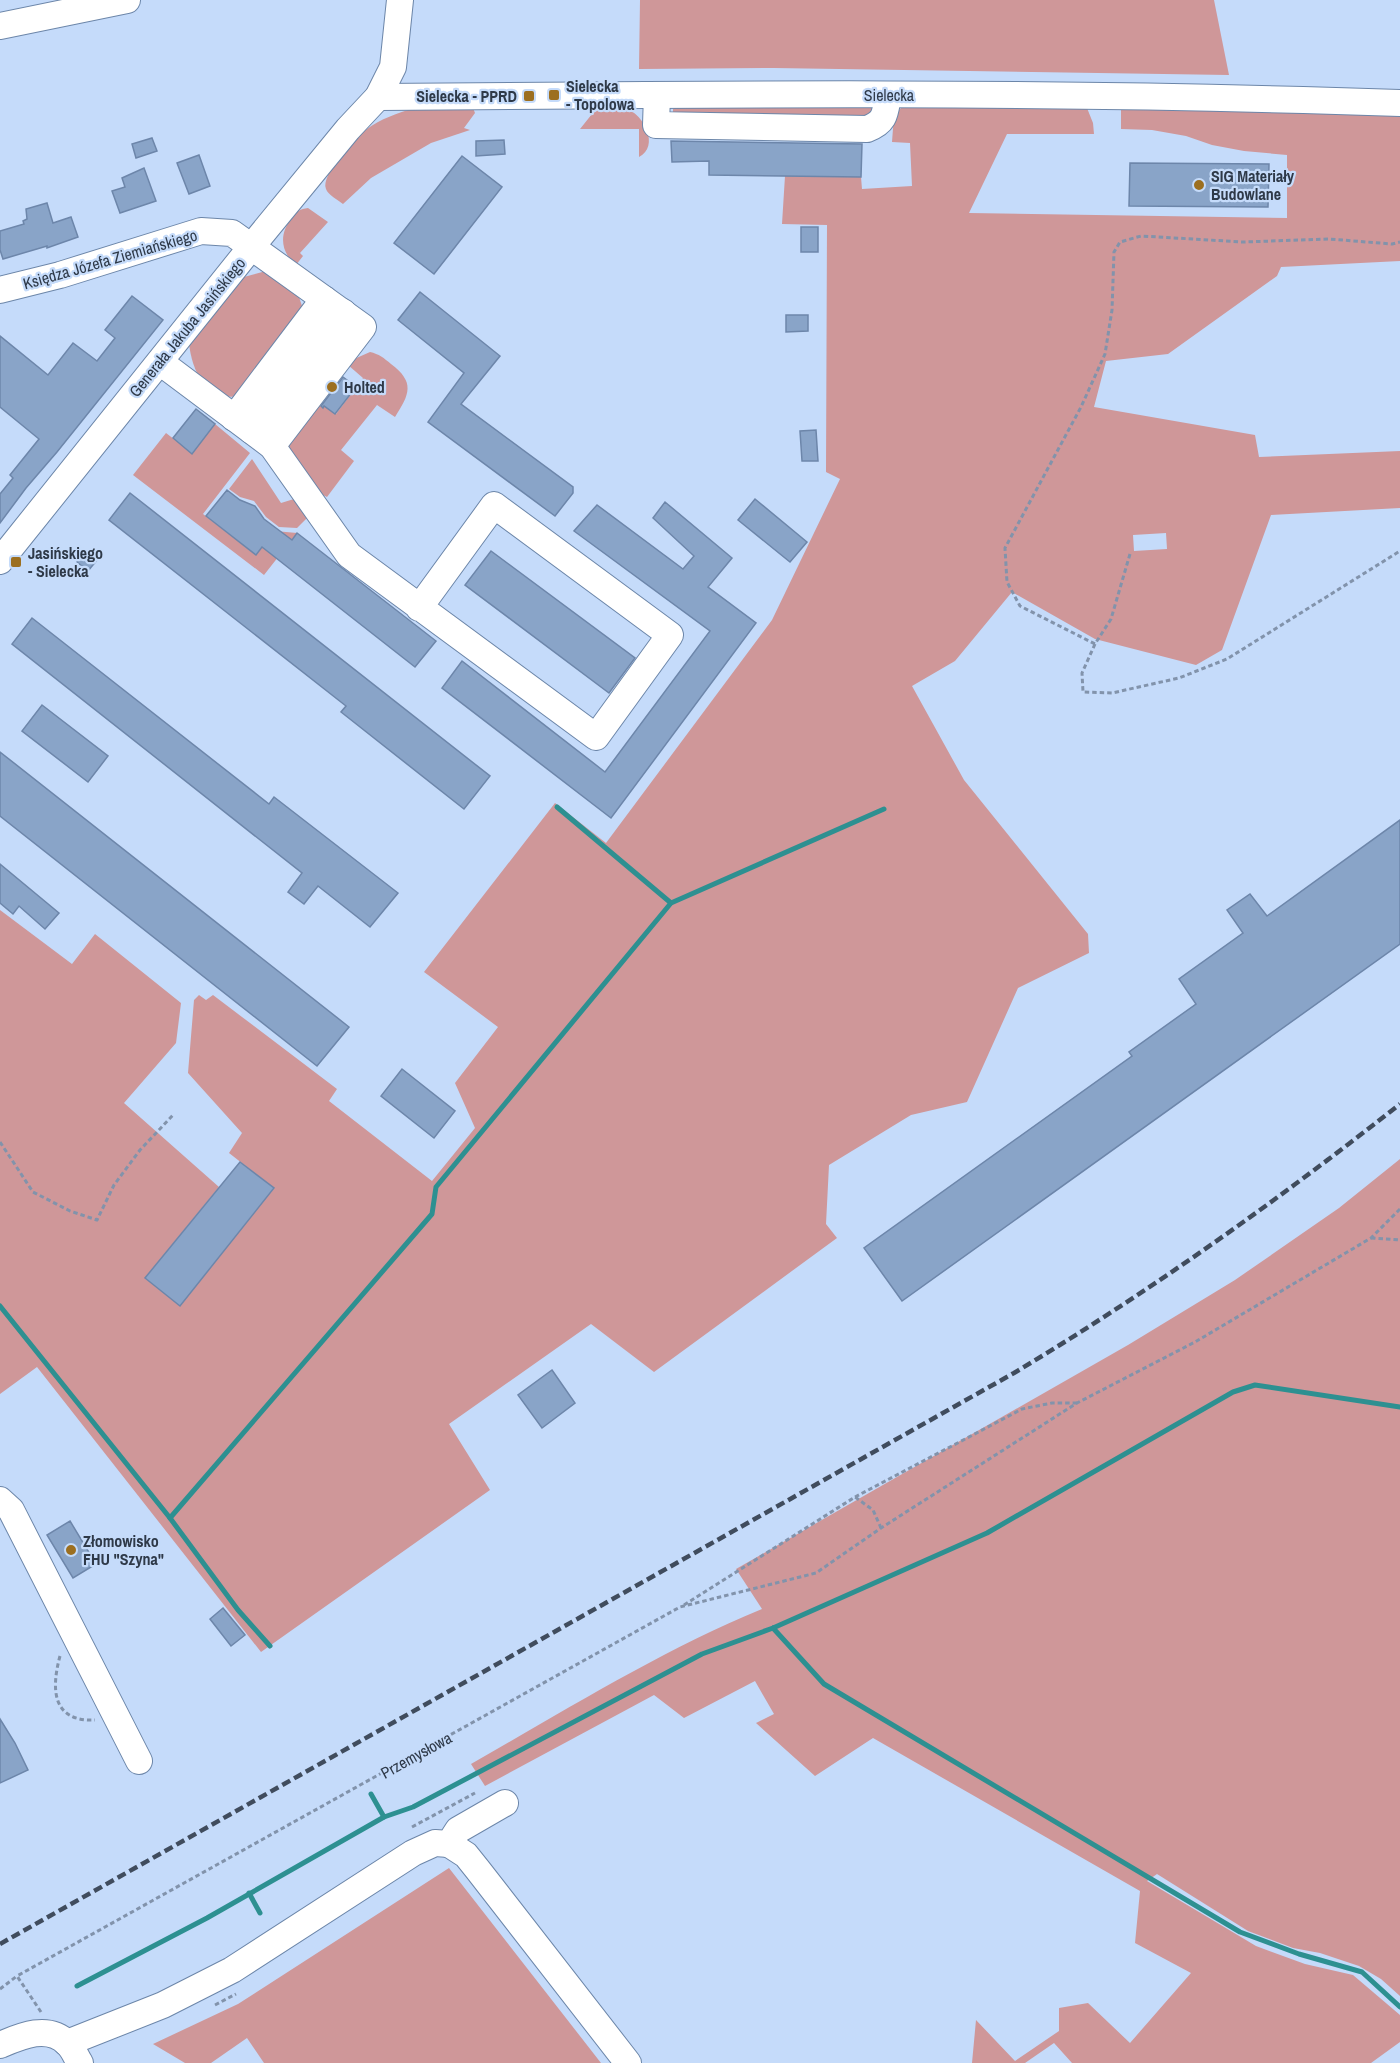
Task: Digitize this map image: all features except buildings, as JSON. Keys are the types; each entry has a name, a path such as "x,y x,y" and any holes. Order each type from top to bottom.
{"street":[{"path":"0,26 127,0"},
{"name":"Generała Jakuba Jasińskiego","path":"0,561 252,246 348,129 378,97 393,67 400,0"},
{"path":"657,95 657,125 867,129 878,125 884,116 888,95"},
{"name":"Sielecka","path":"378,97 888,95 1400,103"},
{"name":"Księdza Józefa Ziemiańskiego","path":"0,290 60,275 201,231 232,233 363,327 272,446"},
{"path":"243,424 333,305"},
{"path":"160,362 272,446 349,555 419,608 596,737 670,635 494,505 419,608"},
{"path":"0,1500 10,1510 139,1761"},
{"path":"449,1844 458,1830 505,1803"},
{"path":"0,2045 28,2034 66,2046 195,1990 232,1970 413,1853 435,1843 449,1844 466,1855 628,2063"}],"path":[{"path":"1095,644 1020,606 1007,582 1005,549 1082,407 1105,354 1112,310 1114,252 1120,242 1141,236 1243,242 1329,239 1392,244 1400,242"},
{"path":"1130,554 1111,619 1095,644 1082,673 1083,692 1112,693 1179,678 1227,659 1400,551"},
{"path":"0,1142 33,1192 70,1211 97,1220 114,1185 140,1150 174,1114"},
{"name":"Przemysłowa","path":"0,1989 17,1976 680,1607 816,1573 881,1528 1077,1403 1195,1342 1371,1238 1400,1209"},
{"path":"1371,1238 1400,1239"},
{"path":"680,1607 855,1497 1022,1409 1052,1403 1077,1403"},
{"path":"855,1497 873,1510 881,1528"},
{"path":"73,1631 62,1648 55,1673 55,1694 60,1709 69,1717 82,1720 118,1719"},
{"path":"17,1976 66,2046"}],"shaded area":[{"path":"640,0 1214,0 1229,75 774,68 639,69"},
{"path":"677,106 874,106 868,115 859,118 673,114 673,109"},
{"path":"903,106 1087,108 1093,123 1094,134 1007,134 969,213 1287,218 1287,155 1244,151 1152,130 1121,129 1121,108 1400,113 1400,261 1281,267 1277,276 1168,354 1106,361 1094,407 1255,435 1259,457 1400,451 1400,508 1271,515 1222,650 1196,665 1095,639 1012,592 955,661 912,686 964,780 1088,934 1089,953 1018,988 967,1102 911,1115 829,1165 826,1224 837,1238 654,1372 591,1324 449,1424 490,1490 261,1652 37,1367 0,1394 0,910 72,964 95,934 181,1003 176,1043 124,1103 219,1187 145,1278 180,1305 274,1188 229,1153 242,1133 188,1073 194,1000 199,995 206,1000 213,995 337,1089 329,1101 432,1181 475,1128 455,1083 498,1027 424,972 555,803 606,843 772,620 840,479 826,472 827,225 782,224 785,176 861,177 862,189 912,186 910,143 892,142 894,115","holes":["1166,533 1167,549 1134,551 1133,535"]},
{"path":"602,107 626,108 639,117 649,139 645,152 639,157 639,129 580,129 592,114"},
{"path":"414,108 473,108 475,113 464,128 470,130 431,143 371,178 343,204 329,193 326,189 328,175 355,140 378,122"},
{"path":"308,208 328,222 300,253 303,256 296,265 284,248 283,236 295,214"},
{"path":"266,271 297,291 304,312 244,395 231,397 221,395 204,384 194,366 189,344 244,277"},
{"path":"370,352 381,356 399,371 407,383 407,395 395,417 377,405 341,450 354,461 327,497 317,492 286,444 318,404 336,414 363,378 348,365 352,360"},
{"path":"215,424 250,453 203,514 256,555 275,531 297,533 264,575 133,475 166,433 192,453"},
{"path":"252,459 281,503 294,499 308,517 297,528 279,527 266,517 254,501 240,497 229,489"},
{"path":"1400,1159 1400,1996 1381,1979 1359,1966 1320,1953 1293,1948 1248,1931 1157,1874 1147,1881 1256,1946 1305,1964 1353,1975 1400,2015 1400,2042 1371,2063 1072,2063 1054,2043 1025,2063 972,2063 976,2020 1015,2061 1059,2031 1059,2008 1088,2003 1130,2043 1191,1973 1135,1943 1140,1891 873,1738 815,1776 756,1723 774,1714 755,1681 684,1718 654,1695 485,1786 471,1764 650,1662 762,1609 736,1569 1128,1345 1235,1280 1339,1208"},
{"path":"449,1868 601,2063 264,2063 247,2038 211,2063 185,2063 153,2044 238,2004"}],"waterway":[{"path":"557,807 671,903"},
{"path":"170,1518 432,1214 436,1187 671,903 884,809"},
{"path":"0,1306 170,1518 238,1610 270,1646"},
{"path":"371,1794 384,1817 413,1807 702,1654 773,1628 987,1533 1233,1392 1255,1385 1400,1407"},
{"path":"773,1628 824,1684 1240,1932 1299,1954 1362,1972 1400,2007"},
{"path":"77,1986 207,1918 384,1817"},
{"path":"249,1893 260,1913"}],"railway":[{"path":"0,1944 1014,1373 1114,1310 1212,1244 1307,1176 1400,1104"}],"place":[{"name":"Sielecka - Topolowa","path":"554,95"},
{"name":"Sielecka - PPRD","path":"529,96"},
{"name":"SIG Materiały Budowlane","path":"1199,185"},
{"name":"Holted","path":"332,387"},
{"name":"Jasińskiego - Sielecka","path":"16,562"},
{"name":"Złomowisko FHU \"Szyna\"","path":"71,1550"}]}
